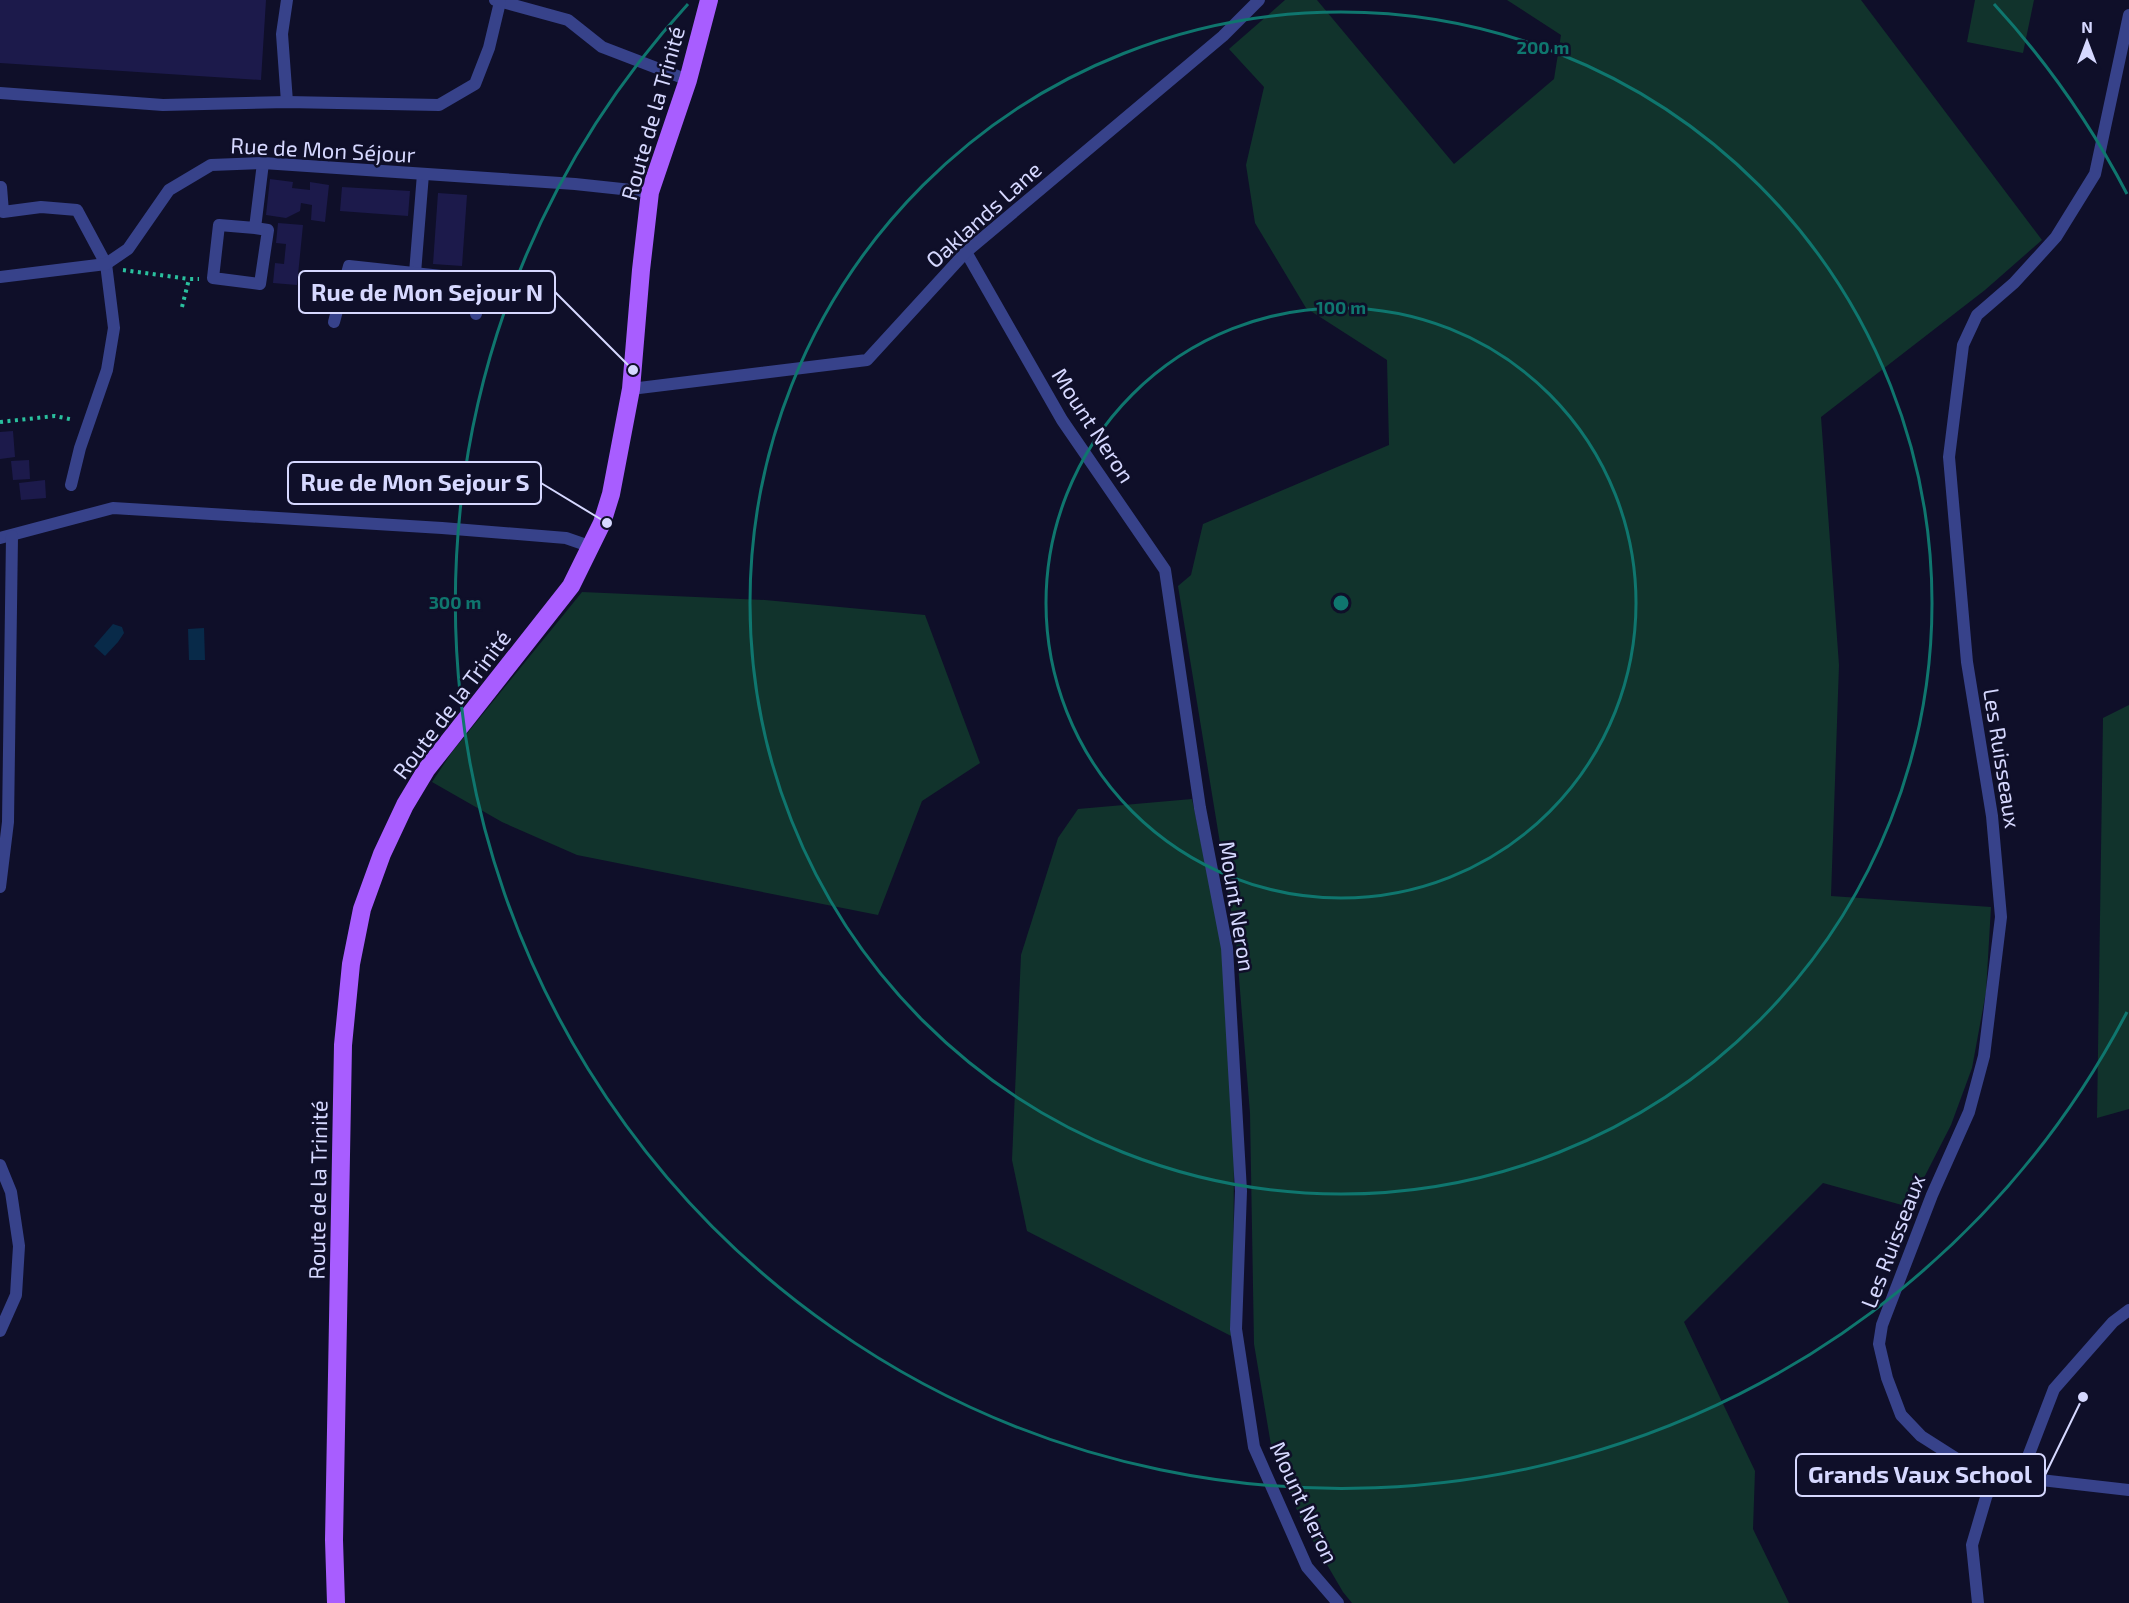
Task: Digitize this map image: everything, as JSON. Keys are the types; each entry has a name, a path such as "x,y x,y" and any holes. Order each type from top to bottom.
{"main road":[{"name":"Route de la Trinité","path":"336,1603 334,1540 343,1044 351,964 362,909 382,854 405,805 426,770 571,586 602,523 611,494 632,389 640,270 650,192 688,80 709,0"}],"street":[{"path":"287,0 282,34 287,102"},
{"name":"Oaklands Lane","path":"632,389 867,360 966,252 1223,36 1260,0"},
{"path":"0,93 163,105 287,102 440,105 475,84 489,48 498,1 568,20 602,47 688,80"},
{"name":"Les Ruisseaux","path":"1998,1485 1922,1436 1900,1415 1887,1378 1879,1344 1882,1325 1932,1195 1970,1112 1984,1056 2001,917 1992,816 1967,662 1949,457 1963,345 1977,315 2014,283 2056,237 2095,174 2129,15"},
{"path":"255,228 263,163"},
{"name":"Rue de Mon Séjour","path":"0,277 106,264 128,249 169,190 211,165 263,163 575,184 650,192"},
{"path":"415,273 423,174"},
{"path":"1,187 3,212 41,207 78,210 106,264 114,327 107,370 80,448 71,485"},
{"path":"219,225 255,228 268,230 260,284 213,278 219,225"},
{"name":"Mount Neron","path":"966,252 1062,420 1165,570 1200,808 1227,948 1241,1191 1236,1329 1254,1447 1307,1567 1338,1603"},
{"path":"334,322 349,266 469,279 476,288 476,314"},
{"path":"0,886 8,822 6,537 113,508 566,538 592,547"},
{"path":"0,1165 11,1192 19,1246 16,1295 0,1331"},
{"path":"2024,1478 2024,1467 2054,1389 2114,1322 2129,1310"},
{"path":"1978,1603 1972,1545 1987,1494 1998,1485 2024,1478 2129,1490"}],"path":[{"path":"106,264 120,269 189,279 213,278"},
{"path":"182,308 189,279"},
{"path":"0,422 55,416 89,423"}],"green space":[{"path":"1285,0 1317,0 1454,164 1554,79 1561,35 1507,0 1861,0 2042,240 1985,290 1821,417 1839,665 1831,896 1991,907 1986,992 1972,1068 1951,1125 1909,1207 1823,1183 1684,1322 1755,1471 1753,1529 1789,1603 1352,1603 1343,1592 1302,1522 1272,1451 1254,1344 1250,1113 1236,941 1178,586 1191,575 1203,524 1389,445 1387,360 1306,308 1255,223 1246,165 1264,87 1229,49"},
{"path":"1975,0 2034,0 2023,53 1967,42"},
{"path":"582,592 765,600 925,615 980,763 922,801 878,915 577,855 502,822 432,782 452,752"},
{"path":"2129,705 2129,1109 2097,1118 2103,718"},
{"path":"1192,799 1224,950 1234,1149 1233,1337 1027,1231 1012,1160 1021,955 1058,838 1078,809"}],"water":[{"path":"113,624 122,627 124,633 105,656 94,646"},
{"path":"204,628 205,660 189,660 188,629"}],"building":[{"path":"0,0 266,0 261,80 0,63"},
{"path":"270,179 293,182 292,188 310,190 310,182 329,185 325,222 311,220 312,205 301,203 300,211 286,218 266,215"},
{"path":"342,187 410,191 408,216 340,211"},
{"path":"438,193 467,195 462,266 433,264"},
{"path":"278,223 303,225 297,285 273,283 275,263 284,264 286,244 276,243"},
{"path":"13,431 15,457 0,459 0,432"},
{"path":"29,460 30,479 13,480 11,461"},
{"path":"45,480 46,498 21,500 19,483"}],"place":[{"name":"Rue de Mon Sejour N","path":"633,370"},
{"name":"Rue de Mon Sejour S","path":"607,523"},
{"name":"Grands Vaux School","path":"2083,1397"}]}
